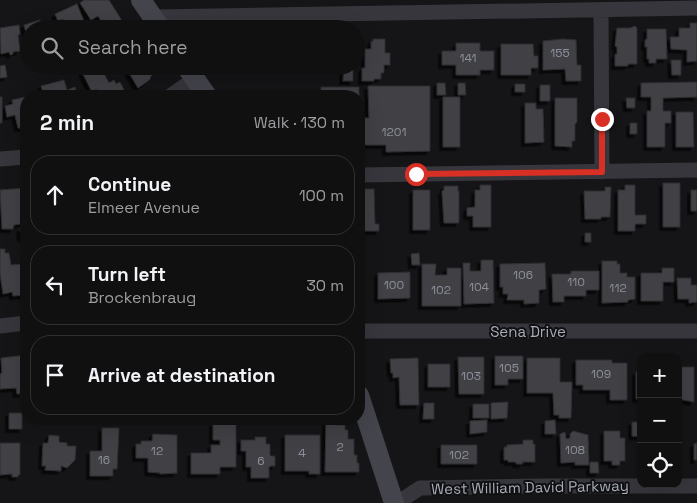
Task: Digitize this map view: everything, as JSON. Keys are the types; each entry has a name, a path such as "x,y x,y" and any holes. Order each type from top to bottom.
{"main road":[{"path":"141,0 156,20"},
{"path":"191,75 203,90"},
{"path":"365,412 395,503"}],"street":[{"path":"269,20 697,8"},
{"path":"601,11 602,172"},
{"path":"175,90 188,75"},
{"path":"0,159 20,157"},
{"path":"365,175 697,170"},
{"path":"0,326 20,324"},
{"name":"Sena Drive","path":"365,331 697,331"},
{"name":"West William David Parkway","path":"395,503 420,488 697,486"}],"building":[{"path":"84,0 109,0 122,20 100,20 98,16 91,20 80,3"},
{"path":"77,4 83,20 58,20 55,14"},
{"path":"690,23 697,23 697,61 687,62 687,50 671,49 670,37 679,37 679,28 690,28"},
{"path":"19,25 20,51 13,52 10,55 9,52 1,54 0,28"},
{"path":"635,26 637,28 637,64 615,66 617,28"},
{"path":"647,29 666,29 667,59 656,59 656,63 649,63 647,47 645,47"},
{"path":"373,39 385,39 385,53 390,53 390,65 384,65 384,73 381,73 381,79 362,81 362,75 365,75 365,49 371,49 371,41 373,42"},
{"path":"576,40 577,65 581,65 581,81 566,81 565,69 543,70 543,41"},
{"path":"456,43 480,43 480,51 494,51 494,70 480,70 480,75 456,75 456,65 442,65 442,51 456,51"},
{"path":"501,44 533,44 534,56 538,56 538,68 531,68 531,75 501,75"},
{"path":"671,60 681,60 681,75 672,75"},
{"path":"5,65 7,77 0,78 0,66"},
{"path":"84,75 105,75 109,83 114,80 116,84 120,82 124,90 96,89 91,90"},
{"path":"130,75 153,75 148,81 138,88"},
{"path":"343,75 353,75 353,81 343,81"},
{"path":"64,80 67,90 42,90 41,86"},
{"path":"697,82 697,97 663,98 663,111 671,111 671,123 665,123 665,147 647,147 647,111 651,111 651,97 641,97 641,83"},
{"path":"437,83 445,83 446,95 437,95"},
{"path":"458,83 465,83 466,95 458,95"},
{"path":"515,84 525,84 525,92 515,92"},
{"path":"540,85 550,85 550,101 540,101"},
{"path":"368,86 430,86 430,151 386,152 386,145 365,145 365,118 369,118"},
{"path":"321,87 359,87 359,90 321,90"},
{"path":"0,97 2,97 2,123 0,123"},
{"path":"443,97 460,97 460,147 443,147"},
{"path":"20,98 20,128 18,128 15,115 7,117 5,106 13,104 12,100"},
{"path":"555,98 577,98 577,122 575,124 575,141 572,141 572,147 555,146"},
{"path":"626,98 635,98 635,108 627,108"},
{"path":"525,103 536,103 536,109 543,109 544,142 525,143"},
{"path":"676,112 693,112 694,147 676,147"},
{"path":"630,123 637,123 637,134 630,134"},
{"path":"663,183 680,183 680,227 663,227"},
{"path":"480,185 491,185 491,227 473,227 473,216 467,216 467,208 475,207 475,190 480,190"},
{"path":"625,185 635,185 635,215 646,215 646,224 635,224 635,231 618,231 618,190 625,190"},
{"path":"444,186 458,186 459,223 444,223 442,191"},
{"path":"605,187 611,187 610,217 585,219 584,191 605,191"},
{"path":"20,188 20,224 14,225 13,229 2,229 0,190"},
{"path":"365,189 374,189 375,224 379,224 379,231 365,231"},
{"path":"413,190 430,190 430,230 413,230"},
{"path":"691,190 697,190 697,211 691,211"},
{"path":"585,233 591,233 591,242 585,242"},
{"path":"0,249 5,249 5,253 9,253 11,265 20,264 20,295 13,296 12,292 3,294 0,273"},
{"path":"419,253 420,265 412,265 411,254"},
{"path":"481,260 493,260 494,303 464,304 463,263 470,263 470,271 481,271"},
{"path":"602,261 617,261 617,264 620,264 620,273 627,273 627,277 635,277 635,299 628,300 628,302 602,303"},
{"path":"545,263 546,289 539,290 539,303 524,304 524,300 507,300 508,294 503,294 503,287 500,287 500,264"},
{"path":"422,264 436,264 435,275 447,275 447,268 461,268 461,306 422,306"},
{"path":"662,268 674,268 674,282 663,282 663,301 641,301 641,273 662,273"},
{"path":"571,271 599,271 599,290 586,290 586,296 564,296 564,302 553,302 552,274 571,274"},
{"path":"410,272 410,298 378,299 378,273"},
{"path":"677,278 691,278 691,285 697,285 697,302 689,303 689,299 678,299"},
{"path":"20,356 20,394 17,394 16,388 0,389 1,358"},
{"path":"495,356 523,356 523,379 508,379 508,385 495,385"},
{"path":"458,357 484,357 484,394 459,394"},
{"path":"418,358 419,405 400,405 399,377 393,378 390,359"},
{"path":"527,358 560,358 560,382 572,382 571,418 559,418 559,415 554,415 553,393 527,393"},
{"path":"576,360 612,360 612,363 627,363 627,400 610,400 610,390 583,390 583,385 576,385"},
{"path":"428,364 450,364 450,387 428,387"},
{"path":"682,367 694,367 694,402 682,400"},
{"path":"637,372 637,399 636,399"},
{"path":"508,402 507,418 491,419 491,403"},
{"path":"424,403 434,403 434,419 423,419"},
{"path":"473,404 489,404 489,418 473,418"},
{"path":"9,413 20,413 22,429 9,429"},
{"path":"487,420 487,432 470,434 470,421"},
{"path":"555,420 556,434 545,434 545,421"},
{"path":"632,422 637,422 637,437 632,436"},
{"path":"213,425 236,425 236,467 220,467 220,474 191,474 191,453 211,453 211,445 220,445 220,440 213,440"},
{"path":"326,425 345,425 345,430 348,430 348,439 354,439 354,455 357,455 359,472 325,472"},
{"path":"102,428 119,428 117,469 113,469 113,476 90,476 90,451 102,451"},
{"path":"573,431 588,435 589,465 575,465 575,462 561,463 560,434 565,432 566,439 570,438 570,434"},
{"path":"604,431 620,431 620,438 625,438 625,461 620,461 620,465 612,465 612,461 604,461"},
{"path":"153,434 177,435 177,473 160,474 148,472 148,458 136,458 136,444 141,444 141,441 152,441"},
{"path":"49,435 59,436 59,442 67,443 67,446 76,446 75,460 67,468 61,466 61,471 45,470 46,466 42,466 43,443 48,443"},
{"path":"285,435 320,435 320,474 309,474 309,471 285,471"},
{"path":"255,437 266,437 266,444 270,444 270,455 275,456 275,466 269,467 269,478 251,478 251,467 246,467 246,451 241,451 241,440 255,440"},
{"path":"523,440 533,440 533,444 535,444 535,462 516,464 516,462 504,460 504,447 507,447 507,445 523,444"},
{"path":"0,443 20,443 20,475 18,477 12,477 12,474 0,475"},
{"path":"697,443 697,460 694,460 694,444"},
{"path":"441,445 477,445 477,464 441,464"},
{"path":"590,462 598,462 599,473 590,473"}],"route":[{"path":"416,174 602,172 602,119"}]}
